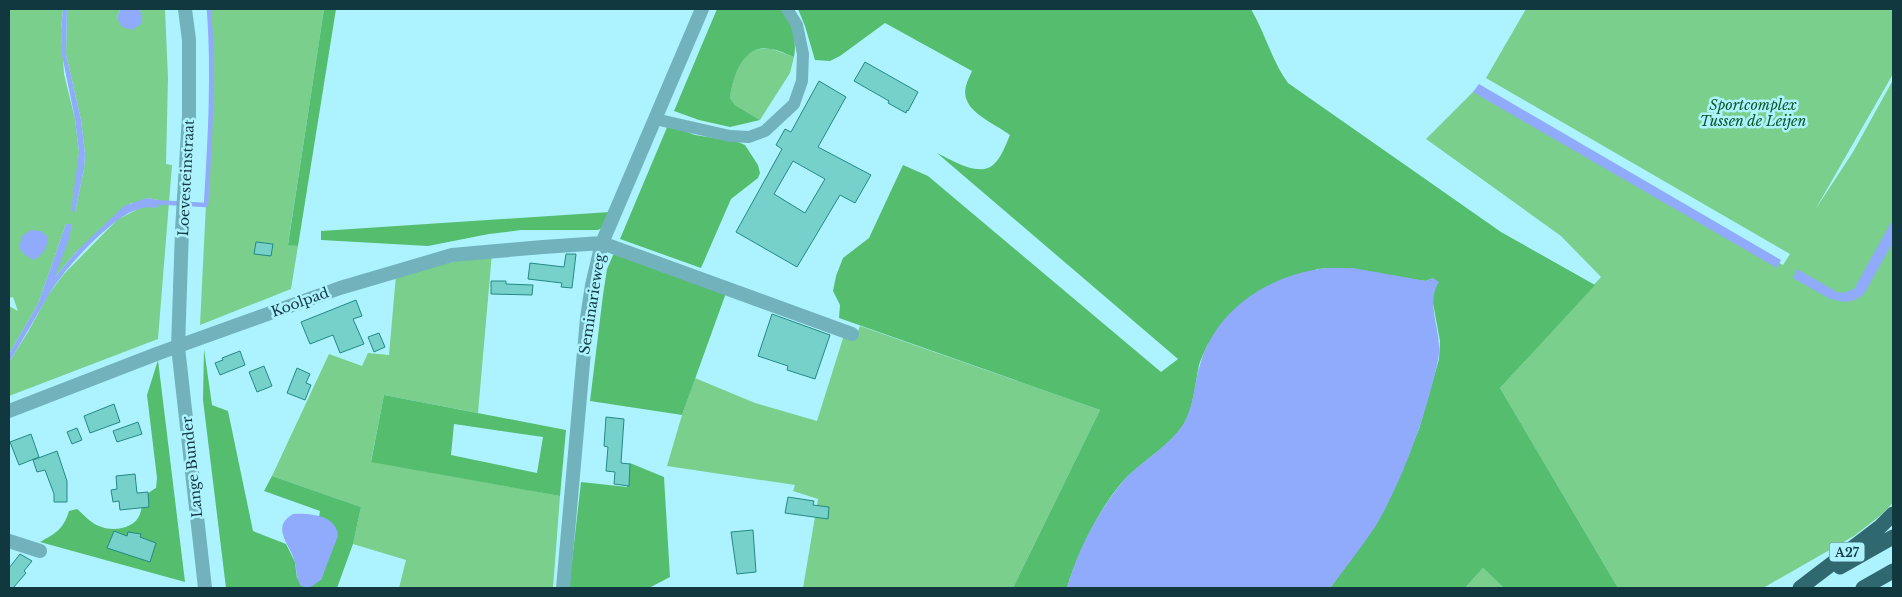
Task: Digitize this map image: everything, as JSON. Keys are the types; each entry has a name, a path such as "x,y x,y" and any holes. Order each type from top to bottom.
{"highway":[{"name":"A27","path":"1800,588 1880,527 1893,514"},
{"name":"A27","path":"1804,588 1893,537"},
{"path":"1863,588 1893,571"}],"street":[{"name":"Loevesteinstraat","path":"178,347 182,230 189,116 189,40 186,9"},
{"name":"Seminarieweg","path":"564,588 587,318 592,285 602,243 702,9"},
{"path":"655,119 730,136 749,137 765,131 794,104 802,81 803,54 797,25 787,9"},
{"name":"Koolpad","path":"9,411 340,288 452,255 602,243"},
{"path":"602,243 852,334"},
{"name":"Lange Bunder","path":"178,347 205,588"},
{"path":"9,541 40,550"}],"green space":[{"path":"9,9 63,9 61,31 64,74 75,119 79,152 75,212 84,169 85,154 81,120 66,54 67,9 120,9 117,18 141,10 139,9 165,9 168,78 166,164 172,165 158,339 9,396 9,362 48,295 63,275 117,220 148,206 157,208 158,200 147,198 131,203 76,252 54,278 72,224 66,224 38,304 9,354 9,306 18,311 13,297 9,298"},
{"path":"209,9 324,9 288,244 298,246 291,289 200,325 211,103 212,49"},
{"path":"324,9 336,9 298,246 288,245"},
{"path":"717,9 783,9 789,20 795,44 794,57 771,49 761,48 753,51 741,63 734,80 730,98 735,105 760,120 730,127 699,120 674,111"},
{"path":"798,9 1251,9 1277,66 1288,83 1501,232 1595,285 1500,388 1618,588 1504,588 1483,568 1465,588 1330,588 1375,526 1391,495 1419,429 1439,359 1440,341 1432,298 1434,289 1433,278 1426,281 1359,270 1331,268 1317,269 1208,344 1199,365 1192,403 1184,424 1165,445 1128,476 1118,487 1100,514 1084,544 1067,588 1013,588 1100,410 839,318 840,305 833,291 843,258 869,238 903,165 928,176 1161,372 1178,359 937,153 966,167 982,169 995,163 1000,157 1010,135 980,115 968,103 965,95 966,86 972,71 885,23 840,56 830,61 815,60"},
{"name":"Sportcomplex Tussen de Leijen","path":"1526,9 1893,9 1893,74 1815,210 1853,152 1893,80 1893,503 1854,536 1763,588 1618,588 1500,388 1601,277 1561,236 1426,139 1476,89 1783,265 1790,254 1486,78"},
{"path":"769,48 794,57 790,73 760,120 735,105 730,98 736,73 745,56 759,49"},
{"path":"668,125 695,135 738,142 745,145 758,165 760,173 758,178 731,199 701,268 620,239"},
{"path":"610,212 602,228 598,230 521,230 428,246 321,240 321,231"},
{"path":"492,253 478,413 384,395 371,461 560,496 553,588 399,588 406,560 353,544 361,507 272,476 329,354 362,366 368,353 389,355 396,275"},
{"path":"614,253 726,293 682,415 590,401 607,269"},
{"path":"860,326 1100,410 1013,588 803,588 818,499 793,491 795,485 667,466 695,378 755,403 817,421 844,335 855,339"},
{"path":"204,349 212,405 228,411 253,531 286,544 295,562 297,578 321,580 328,559 325,518 319,517 320,511 264,491 272,476 361,507 353,544 337,588 226,588 203,400"},
{"path":"158,360 185,582 40,542 58,530 64,523 69,511 77,509 93,523 110,529 128,526 137,519 146,496 156,488 157,478 147,395"},
{"path":"384,395 566,430 560,496 371,462","holes":["454,424 543,437 537,473 451,455"]},
{"path":"630,463 664,477 670,577 649,588 569,588 581,482 627,487"},
{"path":"1483,568 1504,588 1465,588"}],"water":[{"path":"63,9 67,9 66,54 81,120 85,154 84,169 75,212 71,211 79,152 75,119 62,55 61,31"},
{"path":"120,9 139,9 142,15 141,24 132,30 122,27 117,18"},
{"path":"1479,84 1781,260 1777,268 1473,92"},
{"path":"147,198 158,200 158,203 162,203 162,206 158,205 157,208 150,207 131,212 110,226 85,249 54,286 9,362 9,354 38,304 66,224 72,224 69,239 55,277 76,252 124,206"},
{"path":"1893,219 1893,242 1864,294 1855,300 1845,302 1830,299 1793,278 1797,269 1837,292 1843,293 1854,289"},
{"path":"31,230 41,231 48,237 44,251 33,260 19,248 22,236"},
{"path":"1329,268 1353,268 1426,281 1433,278 1439,282 1433,300 1439,340 1438,360 1421,424 1385,509 1359,550 1330,588 1067,588 1090,530 1116,490 1133,471 1172,439 1184,423 1192,402 1200,365 1208,345 1219,326 1249,297 1267,286 1287,277"},
{"path":"293,514 314,515 328,520 333,524 338,536 321,580 309,588 301,586 299,583 295,563 282,531 286,519"}],"building":[{"path":"865,62 918,92 906,113 854,81"},
{"path":"819,81 846,97 818,147 871,175 855,203 840,195 797,267 736,232 782,149 776,145 785,129 791,132","holes":["793,161 825,179 805,213 774,194"]},
{"path":"256,242 273,244 271,256 254,254"},
{"path":"566,254 576,254 572,288 561,287 562,283 528,279 530,263 564,267"},
{"path":"491,281 506,281 506,284 533,285 532,295 491,294"},
{"path":"356,300 362,316 353,319 364,344 340,353 333,335 310,344 301,322"},
{"path":"772,314 830,335 815,379 787,370 788,366 758,356"},
{"path":"379,333 385,347 374,352 368,337"},
{"path":"240,351 245,365 220,375 215,363"},
{"path":"264,366 272,386 257,392 249,372"},
{"path":"297,368 310,374 306,383 311,385 305,400 287,393"},
{"path":"114,404 120,422 90,433 84,416"},
{"path":"606,417 624,419 621,463 630,464 629,486 614,484 615,472 606,471 608,447 604,446"},
{"path":"138,422 142,434 117,442 113,431"},
{"path":"77,428 82,440 72,444 67,432"},
{"path":"31,434 39,457 19,465 10,442"},
{"path":"57,451 67,481 67,502 54,502 54,494 45,470 37,472 33,460"},
{"path":"135,474 137,493 148,492 149,507 120,510 119,501 113,502 111,490 117,489 116,476"},
{"path":"788,497 814,501 813,505 829,507 828,519 785,513"},
{"path":"753,530 756,572 737,574 731,532"},
{"path":"114,531 127,536 128,532 141,534 140,537 156,543 150,562 107,548"},
{"path":"20,554 32,561 24,571 26,573 13,588 9,588 9,568"}],"waterway":[{"path":"153,202 206,205 211,82 209,9"}]}
